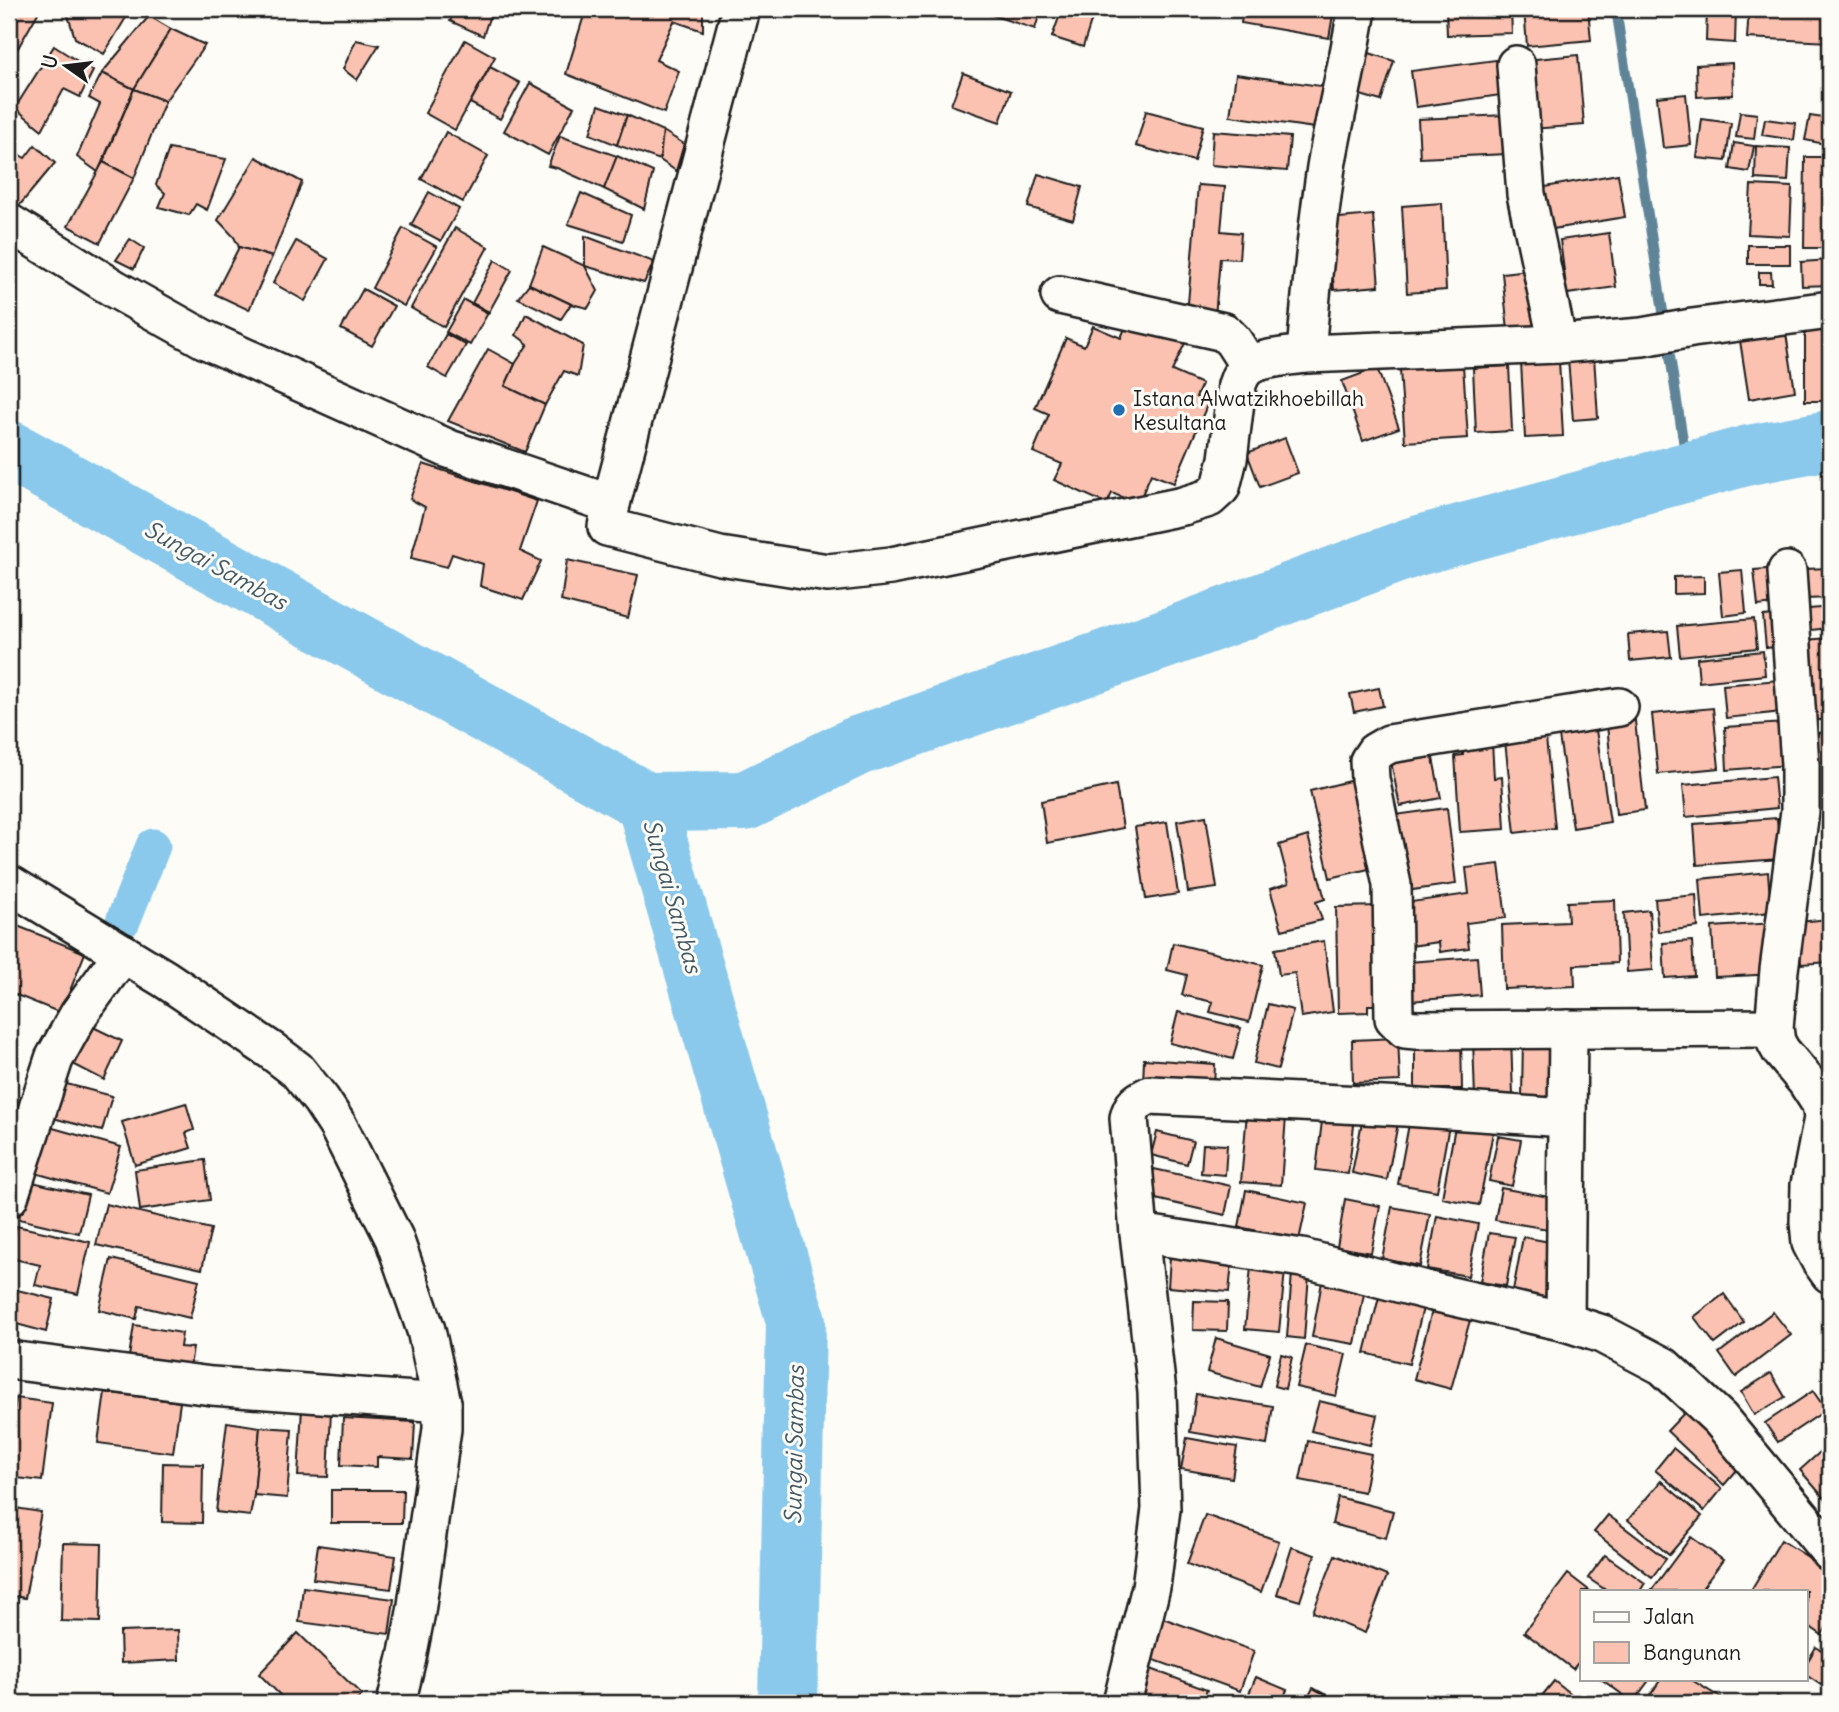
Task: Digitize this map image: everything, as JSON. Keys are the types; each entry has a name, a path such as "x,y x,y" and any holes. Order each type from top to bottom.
{"street":[{"path":"741,9 607,527 720,555 828,573 891,566 1183,506 1209,498 1220,487 1228,459 1240,377 1248,366 1261,362 1306,354 1558,344 1642,337 1830,310"},
{"path":"1306,354 1315,244 1327,164 1357,9"},
{"path":"1516,65 1526,194 1558,344"},
{"path":"9,223 115,289 204,339 449,449 611,504"},
{"path":"1060,295 1224,332 1233,341 1248,366"},
{"path":"1787,570 1800,765 1815,808 1779,970 1774,1028 1776,1042 1781,1051 1822,1104 1823,1118 1810,1185 1809,1222 1811,1243 1830,1274"},
{"path":"1619,706 1389,744 1375,752 1369,761 1370,779 1392,885 1394,1018 1405,1029 1416,1030 1774,1028"},
{"path":"9,884 165,979 297,1070 338,1126 394,1238 426,1330 442,1403 442,1429 416,1612 396,1703"},
{"path":"9,1197 54,1059 79,1014 123,953"},
{"path":"1565,1322 1568,1029"},
{"path":"1122,1703 1151,1587 1161,1509 1157,1392 1139,1233 1129,1118 1132,1107 1150,1095 1566,1118"},
{"path":"1139,1233 1302,1258 1565,1322 1602,1334 1663,1367 1720,1419 1830,1552"},
{"path":"9,1360 212,1386 442,1403"}],"building":[{"path":"16,9 32,9 38,13 18,48 9,44 9,20"},
{"path":"66,9 114,9 127,16 104,54 75,38"},
{"path":"114,9 130,9 127,16"},
{"path":"405,9 434,9 430,17"},
{"path":"455,9 492,9 483,36 450,21"},
{"path":"586,9 703,9 703,31 674,21 656,60 679,71 664,113 566,74"},
{"path":"973,9 1041,9 1035,29"},
{"path":"1062,9 1095,9 1083,47 1052,37"},
{"path":"1243,9 1334,9 1329,38 1241,23"},
{"path":"1446,9 1511,9 1512,33 1447,35"},
{"path":"1524,9 1588,9 1591,40 1527,46"},
{"path":"1707,9 1736,9 1735,43 1706,41"},
{"path":"1749,9 1830,9 1830,42 1747,38"},
{"path":"149,16 171,29 134,89 102,73"},
{"path":"171,29 205,45 165,101 134,89"},
{"path":"356,40 379,45 357,80 343,69"},
{"path":"465,40 495,57 455,130 425,113"},
{"path":"54,46 93,71 80,97 64,89 42,130 15,108"},
{"path":"1360,50 1394,61 1381,101 1347,91"},
{"path":"1578,55 1584,125 1531,129 1525,60"},
{"path":"1503,59 1508,94 1416,107 1411,71"},
{"path":"1732,63 1733,95 1697,97 1696,65"},
{"path":"490,67 520,83 500,119 470,103"},
{"path":"102,73 134,89 98,172 77,157 100,104 89,98"},
{"path":"963,73 1011,91 1000,122 951,105"},
{"path":"1236,74 1328,87 1322,129 1230,116"},
{"path":"530,83 574,107 548,155 504,131"},
{"path":"134,89 165,101 134,178 103,162"},
{"path":"1686,94 1691,145 1663,148 1657,97"},
{"path":"599,105 627,115 617,145 590,134"},
{"path":"1146,111 1203,126 1194,161 1136,146"},
{"path":"1740,112 1757,114 1754,139 1736,137"},
{"path":"627,115 663,131 660,160 617,145"},
{"path":"1506,115 1507,154 1420,158 1418,119"},
{"path":"1810,116 1830,119 1830,145 1805,140"},
{"path":"1702,119 1731,123 1726,161 1697,158"},
{"path":"1765,119 1796,123 1794,140 1762,135"},
{"path":"9,130 18,135 11,150 25,158 35,145 55,163 19,206 9,197"},
{"path":"663,131 684,144 676,171 660,160"},
{"path":"1213,131 1290,137 1287,171 1211,165"},
{"path":"446,132 488,156 463,202 421,179"},
{"path":"560,136 617,156 604,189 548,166"},
{"path":"1734,143 1754,146 1749,172 1730,169"},
{"path":"1756,146 1790,148 1788,181 1755,179"},
{"path":"169,149 226,159 207,210 196,204 189,215 159,207 165,193 156,185"},
{"path":"617,156 653,172 644,209 604,189"},
{"path":"256,157 302,182 272,257 239,247 234,237 218,220"},
{"path":"1805,157 1830,157 1830,248 1804,248"},
{"path":"103,162 134,178 100,243 68,226"},
{"path":"1038,174 1082,187 1073,220 1028,207"},
{"path":"1618,174 1625,217 1541,231 1534,189"},
{"path":"1198,185 1225,187 1221,231 1241,233 1239,259 1220,258 1215,317 1187,315"},
{"path":"1751,185 1792,187 1790,236 1748,234"},
{"path":"429,192 459,209 441,241 411,225"},
{"path":"581,193 631,215 623,241 568,224"},
{"path":"1442,203 1446,290 1407,293 1402,206"},
{"path":"1373,215 1379,286 1334,290 1328,219"},
{"path":"403,228 437,247 404,306 372,288"},
{"path":"455,228 488,247 444,327 411,308"},
{"path":"1609,233 1616,287 1567,294 1560,240"},
{"path":"585,236 654,262 644,283 585,266"},
{"path":"130,239 144,248 134,269 116,260"},
{"path":"296,241 328,259 305,301 273,283"},
{"path":"1748,245 1790,245 1790,264 1748,264"},
{"path":"239,247 272,257 249,310 215,294"},
{"path":"543,247 585,266 598,291 588,308 571,304 529,284"},
{"path":"495,260 512,270 489,312 472,303"},
{"path":"1830,260 1830,285 1802,286 1801,262"},
{"path":"1538,269 1543,326 1508,330 1502,273"},
{"path":"1759,272 1771,272 1772,284 1759,284"},
{"path":"529,284 571,304 561,319 518,298"},
{"path":"363,289 394,306 372,346 341,329"},
{"path":"464,300 488,313 470,345 446,332"},
{"path":"526,314 583,345 578,376 564,371 545,405 505,386 528,344 516,335"},
{"path":"1130,316 1186,341 1172,371 1202,384 1196,397 1208,403 1174,483 1151,474 1138,504 1112,493 1107,504 1054,480 1062,464 1033,452 1049,414 1035,408 1066,338 1084,346 1093,326 1121,338"},
{"path":"1805,325 1830,325 1830,401 1805,401"},
{"path":"1785,327 1795,391 1749,399 1739,334"},
{"path":"446,334 466,345 447,378 428,367"},
{"path":"488,349 515,364 505,386 545,405 525,452 448,421"},
{"path":"1594,356 1598,418 1573,420 1568,359"},
{"path":"1559,360 1563,436 1525,438 1521,362"},
{"path":"1463,365 1468,438 1405,442 1400,370"},
{"path":"1509,366 1512,431 1476,433 1473,368"},
{"path":"1377,368 1399,428 1363,441 1342,381"},
{"path":"1285,438 1298,473 1260,487 1247,453"},
{"path":"423,464 537,501 520,551 541,561 523,600 480,586 483,564 452,554 447,567 411,558 425,507 410,499"},
{"path":"567,560 638,575 628,618 561,601"},
{"path":"1780,568 1784,603 1758,606 1754,570"},
{"path":"1830,568 1830,598 1805,599 1804,569"},
{"path":"1742,570 1746,613 1723,616 1719,572"},
{"path":"1704,576 1704,593 1674,594 1674,577"},
{"path":"1830,607 1830,628 1801,631 1799,610"},
{"path":"1786,614 1788,645 1766,648 1763,616"},
{"path":"1754,619 1757,648 1680,656 1677,626"},
{"path":"1668,631 1671,657 1630,661 1628,634"},
{"path":"1830,638 1830,719 1809,721 1804,640"},
{"path":"1763,651 1765,675 1699,682 1697,658"},
{"path":"1779,680 1782,712 1726,718 1723,685"},
{"path":"1379,688 1383,706 1354,712 1350,694"},
{"path":"1713,708 1719,768 1658,774 1652,714"},
{"path":"1634,712 1645,810 1616,814 1606,715"},
{"path":"1594,717 1610,822 1573,828 1557,723"},
{"path":"1785,723 1789,765 1727,770 1725,727"},
{"path":"1545,728 1555,828 1515,833 1504,732"},
{"path":"1830,732 1830,762 1819,763 1816,733"},
{"path":"1492,742 1494,778 1502,777 1505,829 1460,832 1455,756 1463,755 1463,744"},
{"path":"1430,743 1441,798 1400,806 1389,752"},
{"path":"1774,777 1777,808 1686,817 1683,785"},
{"path":"1353,780 1373,868 1330,878 1310,791"},
{"path":"1116,785 1123,828 1047,843 1041,801"},
{"path":"1447,808 1456,884 1405,891 1395,815"},
{"path":"1206,816 1217,888 1188,892 1177,821"},
{"path":"1777,818 1780,859 1697,865 1694,824"},
{"path":"1167,822 1178,894 1146,899 1135,827"},
{"path":"1308,836 1325,899 1316,902 1322,920 1282,930 1270,889 1289,883 1279,845"},
{"path":"1499,864 1506,918 1466,923 1469,948 1440,952 1439,942 1410,946 1404,903 1469,894 1466,868"},
{"path":"1768,872 1771,912 1703,919 1700,879"},
{"path":"1696,895 1698,927 1658,932 1655,899"},
{"path":"1615,900 1617,963 1574,965 1575,986 1504,989 1502,925 1568,922 1567,902"},
{"path":"1381,906 1383,1005 1368,1005 1368,1012 1338,1013 1336,907"},
{"path":"1649,910 1653,970 1627,972 1624,913"},
{"path":"1830,919 1830,962 1801,964 1798,922"},
{"path":"10,923 85,953 61,1013 9,992"},
{"path":"1775,923 1778,974 1715,977 1712,927"},
{"path":"1324,941 1333,1012 1301,1017 1295,973 1279,975 1275,949"},
{"path":"1692,941 1694,976 1665,978 1663,943"},
{"path":"1173,943 1263,965 1249,1022 1210,1012 1213,1002 1182,995 1187,975 1167,970"},
{"path":"1477,957 1480,995 1410,1001 1408,962"},
{"path":"1268,1004 1293,1010 1278,1069 1254,1063"},
{"path":"1178,1012 1241,1028 1233,1059 1170,1043"},
{"path":"91,1026 122,1041 104,1080 73,1064"},
{"path":"1461,1036 1462,1089 1415,1089 1415,1037"},
{"path":"1511,1037 1513,1096 1475,1098 1473,1039"},
{"path":"1523,1037 1550,1037 1549,1098 1522,1098"},
{"path":"1398,1038 1400,1081 1353,1083 1352,1040"},
{"path":"1144,1059 1215,1064 1214,1089 1143,1084"},
{"path":"63,1083 112,1096 102,1131 53,1118"},
{"path":"186,1103 194,1130 186,1133 191,1148 135,1165 122,1122"},
{"path":"1324,1105 1356,1109 1348,1174 1316,1170"},
{"path":"1247,1112 1286,1116 1281,1185 1241,1182"},
{"path":"1364,1112 1399,1118 1387,1180 1352,1173"},
{"path":"1411,1113 1450,1120 1437,1191 1398,1184"},
{"path":"1456,1121 1494,1127 1479,1205 1442,1198"},
{"path":"42,1125 121,1147 107,1193 28,1171"},
{"path":"1157,1132 1193,1141 1187,1164 1151,1155"},
{"path":"1498,1136 1521,1140 1512,1186 1489,1181"},
{"path":"1203,1144 1227,1145 1225,1175 1201,1173"},
{"path":"205,1160 210,1200 140,1210 135,1170"},
{"path":"1154,1169 1231,1186 1225,1215 1147,1197"},
{"path":"28,1181 88,1195 79,1233 19,1219"},
{"path":"1501,1188 1554,1198 1548,1229 1495,1220"},
{"path":"1246,1190 1307,1203 1299,1240 1239,1227"},
{"path":"1345,1199 1380,1206 1371,1253 1337,1247"},
{"path":"106,1204 211,1229 202,1269 96,1245"},
{"path":"1392,1207 1430,1214 1420,1266 1382,1259"},
{"path":"1437,1216 1478,1224 1468,1276 1427,1269"},
{"path":"16,1226 90,1242 78,1294 35,1285 40,1265 10,1258"},
{"path":"1489,1233 1515,1237 1506,1286 1480,1282"},
{"path":"1523,1237 1555,1243 1544,1302 1512,1296"},
{"path":"1170,1257 1232,1262 1229,1292 1168,1287"},
{"path":"111,1259 199,1280 190,1318 139,1306 136,1319 99,1310"},
{"path":"1251,1267 1285,1270 1279,1332 1245,1329"},
{"path":"1292,1273 1309,1275 1304,1339 1287,1337"},
{"path":"1323,1276 1366,1282 1355,1344 1312,1337"},
{"path":"9,1288 54,1299 46,1332 9,1322"},
{"path":"1381,1289 1425,1300 1409,1364 1365,1353"},
{"path":"1724,1294 1744,1322 1715,1344 1694,1317"},
{"path":"1194,1301 1228,1302 1227,1331 1193,1330"},
{"path":"1434,1303 1472,1313 1451,1389 1414,1379"},
{"path":"1773,1312 1791,1335 1736,1377 1719,1353"},
{"path":"134,1325 182,1333 180,1347 193,1348 188,1379 127,1369"},
{"path":"1216,1338 1270,1354 1260,1387 1207,1372"},
{"path":"1306,1345 1346,1354 1336,1396 1296,1387"},
{"path":"1281,1354 1292,1357 1285,1389 1274,1386"},
{"path":"1771,1373 1785,1397 1754,1415 1741,1392"},
{"path":"1813,1391 1826,1410 1778,1442 1765,1423"},
{"path":"105,1392 180,1402 173,1453 98,1443"},
{"path":"1196,1394 1273,1406 1267,1445 1190,1432"},
{"path":"16,1398 52,1403 42,1481 9,1477"},
{"path":"1319,1401 1377,1415 1370,1445 1311,1431"},
{"path":"302,1408 331,1410 328,1477 298,1476"},
{"path":"1688,1409 1744,1462 1724,1485 1667,1431"},
{"path":"343,1418 415,1422 413,1459 377,1457 377,1467 341,1465"},
{"path":"227,1422 260,1427 250,1516 216,1512"},
{"path":"260,1427 292,1429 287,1498 254,1495"},
{"path":"1187,1438 1237,1447 1232,1478 1181,1469"},
{"path":"1308,1441 1371,1454 1364,1492 1300,1480"},
{"path":"1830,1443 1830,1505 1800,1470"},
{"path":"1673,1448 1722,1489 1704,1511 1655,1470"},
{"path":"163,1463 203,1464 202,1523 162,1522"},
{"path":"1661,1481 1702,1516 1669,1555 1628,1520"},
{"path":"331,1490 403,1490 402,1523 331,1523"},
{"path":"1338,1497 1393,1511 1386,1538 1332,1524"},
{"path":"9,1507 41,1512 25,1598 9,1595"},
{"path":"1205,1515 1279,1541 1261,1592 1187,1564"},
{"path":"1608,1515 1666,1559 1652,1577 1594,1532"},
{"path":"1691,1537 1723,1560 1701,1590 1652,1590"},
{"path":"1781,1540 1830,1571 1830,1621 1822,1635 1808,1625 1808,1590 1751,1590"},
{"path":"63,1543 102,1544 100,1622 61,1621"},
{"path":"318,1545 396,1556 391,1589 313,1579"},
{"path":"1292,1547 1315,1555 1300,1601 1277,1594"},
{"path":"1335,1555 1387,1576 1365,1633 1313,1612"},
{"path":"1605,1555 1645,1583 1641,1590 1606,1590 1588,1578"},
{"path":"1568,1574 1589,1590 1580,1590 1580,1660 1573,1669 1524,1632"},
{"path":"303,1587 394,1599 389,1634 299,1622"},
{"path":"1160,1617 1254,1651 1240,1691 1146,1657"},
{"path":"178,1630 179,1660 121,1663 120,1632"},
{"path":"298,1633 362,1695 354,1703 288,1703 259,1674"},
{"path":"1816,1647 1830,1655 1830,1671 1821,1685 1808,1676 1808,1661"},
{"path":"1143,1666 1207,1690 1202,1703 1129,1703"},
{"path":"1256,1677 1287,1690 1281,1703 1245,1703"},
{"path":"1602,1680 1649,1680 1633,1702"},
{"path":"1660,1680 1692,1680 1729,1703 1645,1703"},
{"path":"1554,1681 1582,1703 1536,1703"},
{"path":"1313,1688 1341,1703 1305,1703"},
{"path":"1777,1696 1790,1703 1773,1703"}],"waterway":[{"path":"1616,9 1688,472"},
{"path":"646,802 745,801 857,746 1173,636 1413,547 1749,455 1830,440"},
{"name":"Sungai Sambas","path":"9,450 646,802 796,1321 788,1703"},
{"path":"123,921 153,846"}],"place":[{"name":"Istana Alwatzikhoebillah Kesultana","path":"1119,410"}]}
